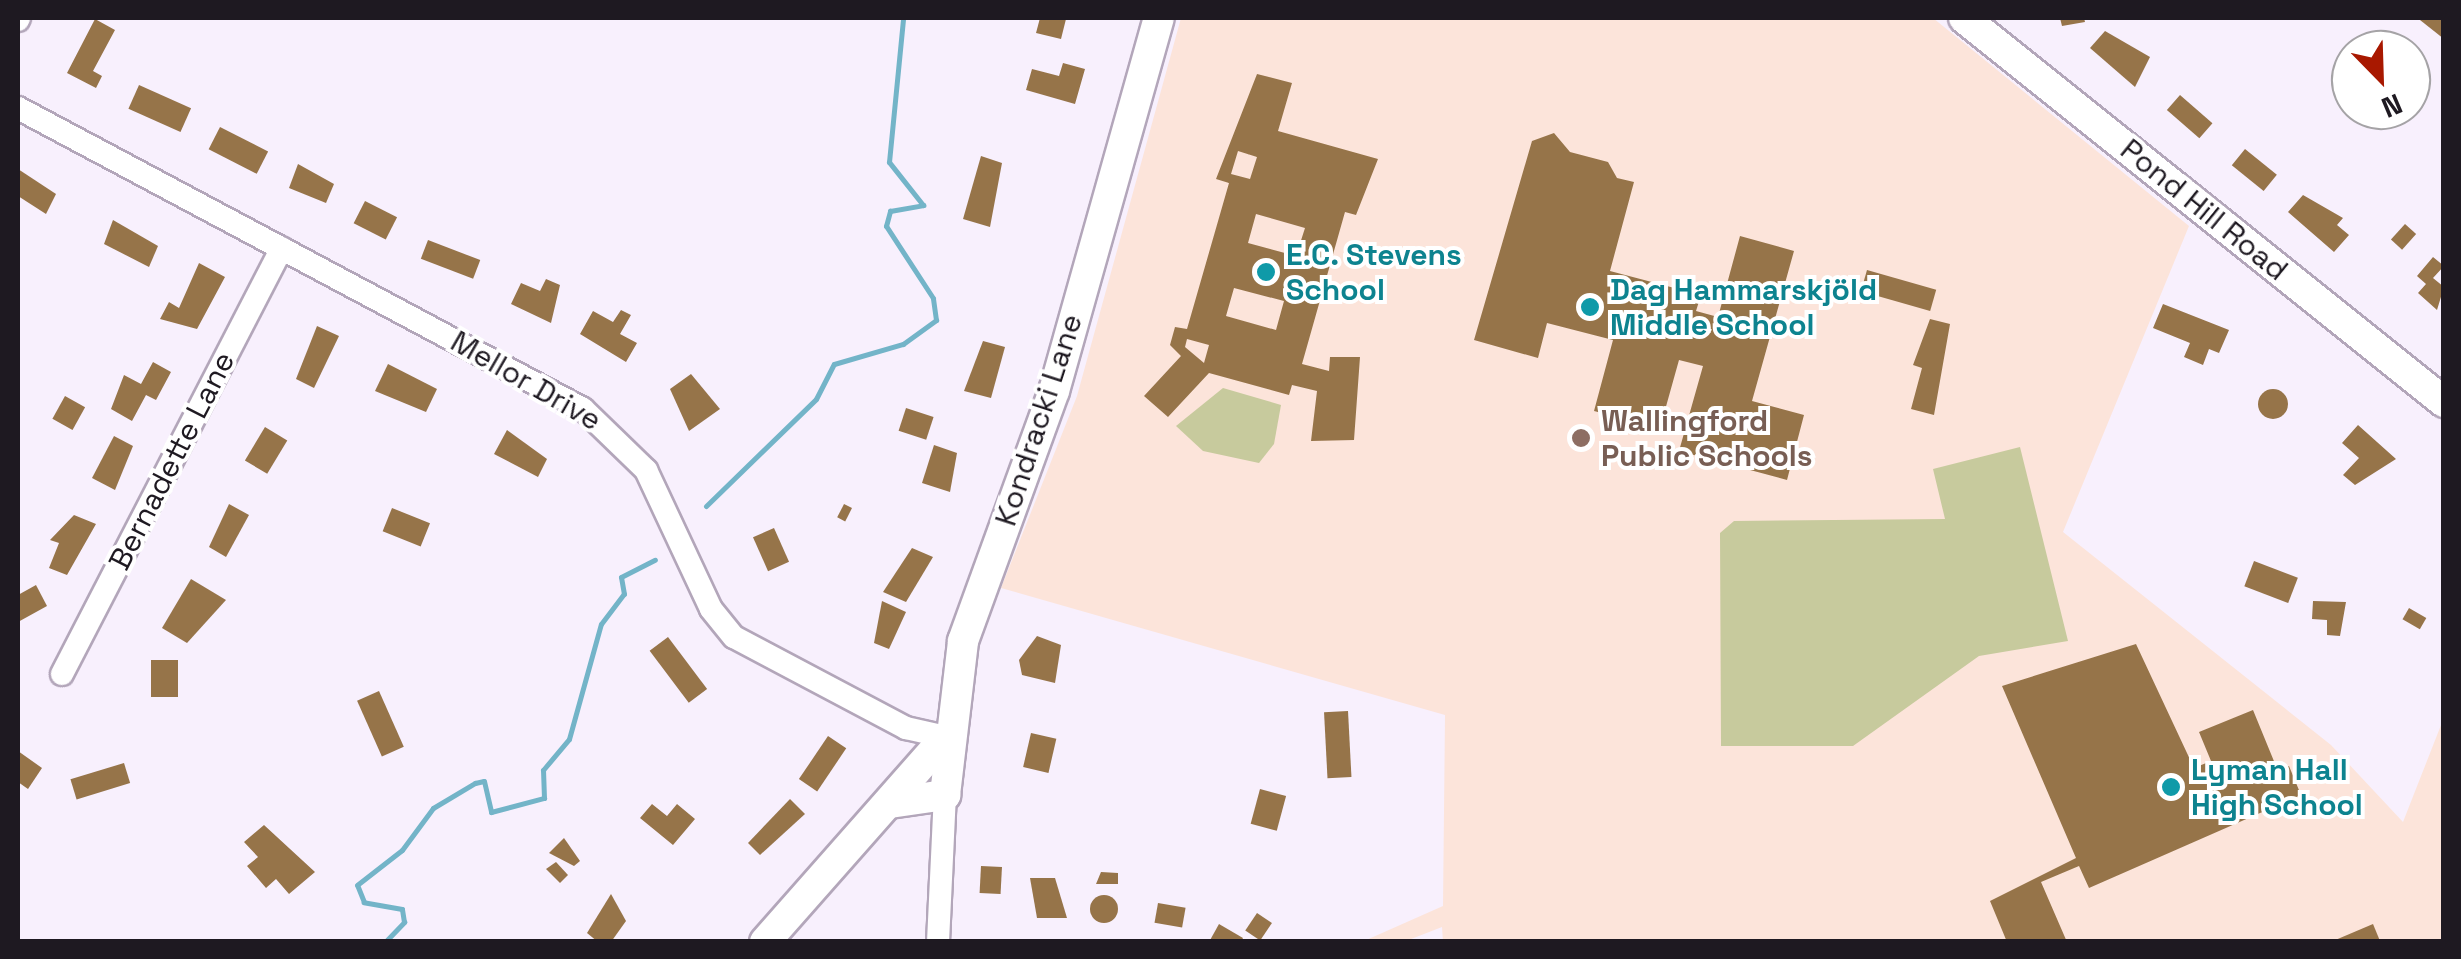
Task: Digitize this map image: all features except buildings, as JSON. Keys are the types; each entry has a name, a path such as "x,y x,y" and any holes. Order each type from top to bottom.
{"main road":[{"name":"Kondracki Lane","path":"945,795 946,738 962,640 1052,399 1158,18"},
{"name":"Pond Hill Road","path":"1969,19 2444,402"},
{"path":"764,942 890,802 918,760 946,738"},
{"path":"890,802 945,795"}],"street":[{"name":"Mellor Drive","path":"18,108 598,419 646,470 728,631 906,728 946,738"},
{"name":"Bernadette Lane","path":"62,674 282,248"},
{"path":"938,942 945,795"}],"shaded area":[{"name":"Wallingford Public Schools","path":"1181,18 1933,18 2189,226 2063,532 2331,745 2403,822 2443,720 2443,941 1443,942 1442,927 1406,941 1364,941 1443,906 1445,715 1001,588 1077,396"}],"green space":[{"path":"1223,388 1281,405 1274,444 1259,463 1203,451 1176,426"},
{"path":"2020,447 2068,641 1979,656 1853,746 1721,746 1720,533 1734,521 1945,519 1933,469"}],"waterway":[{"path":"706,506 816,399 834,364 903,344 936,320 933,298 886,226 890,211 923,205 889,162 903,18"},
{"path":"385,942 404,922 402,909 364,902 357,885 402,850 433,808 475,783 484,781 491,812 544,798 543,770 569,739 601,624 624,594 621,577 655,560"}],"place":[{"name":"E.C. Stevens School","path":"1266,272"},
{"name":"Dag Hammarskjöld Middle School","path":"1590,307"},
{"name":"Wallingford Public Schools","path":"1581,438"},
{"name":"Lyman Hall High School","path":"2171,787"}]}
